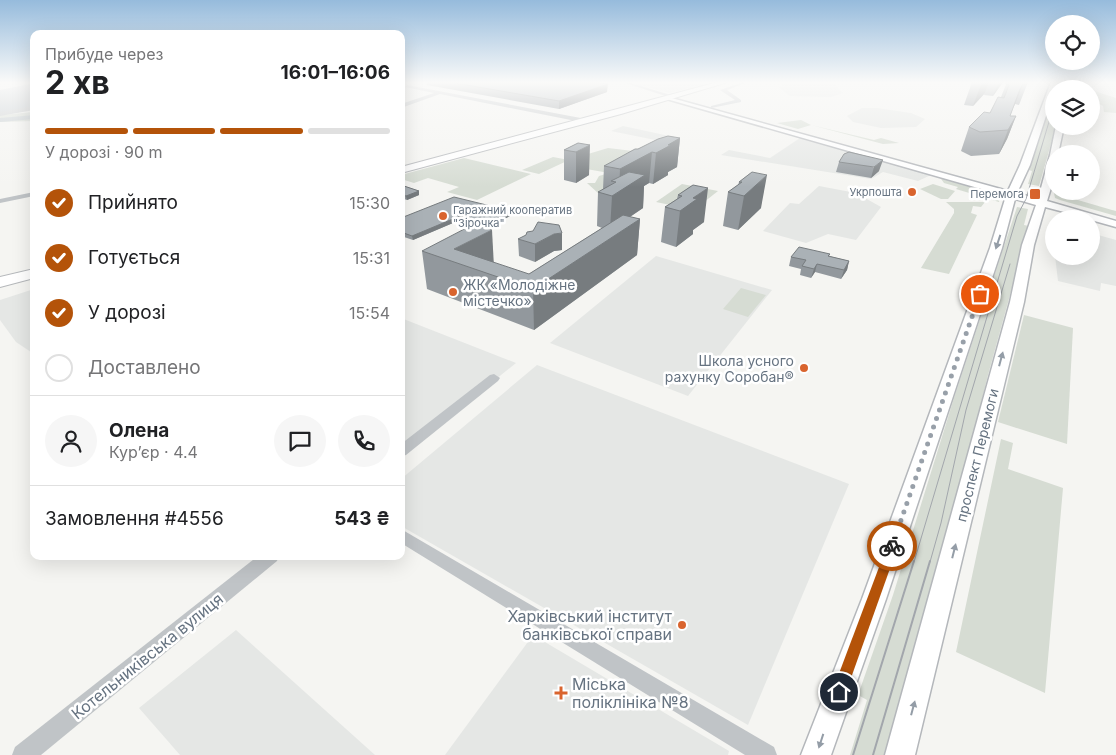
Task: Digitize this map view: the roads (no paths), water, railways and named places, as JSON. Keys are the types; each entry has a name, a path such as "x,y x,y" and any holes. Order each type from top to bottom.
{"highway":[{"path":"405,169 600,117"},
{"path":"0,282 30,274"}],"main road":[{"path":"737,117 1041,200 1116,218"},
{"path":"750,117 1013,192"},
{"path":"816,755 874,599 996,248 1013,192 1025,165 1042,117"},
{"path":"962,176 994,182 1010,182 1020,166 1025,165"},
{"name":"проспект Перемоги","path":"900,755 958,536 1030,241 1045,190"},
{"path":"1041,200 1069,210"},
{"path":"1100,220 1116,224"},
{"path":"1030,241 1043,231 1045,223"}],"street":[{"path":"567,117 586,121"},
{"path":"0,202 30,195"},
{"path":"405,449 494,378"},
{"path":"405,537 766,755"},
{"name":"Котельниківська вулиця","path":"23,755 266,560"}],"waterway":[{"path":"0,120 30,117"}],"tram line":[{"path":"914,562 1017,216 1026,199 1045,135"},
{"path":"930,562 941,523 966,410 1010,264"},
{"path":"853,755 914,561"},
{"path":"873,755 930,561"}],"place":[{"name":"Укрпошта","path":"912,192"},
{"name":"Перемога","path":"1035,194"},
{"name":"Гаражний кооператив \"Зірочка\"","path":"443,216"},
{"name":"ЖК «Молодіжне містечко»","path":"453,292"},
{"name":"Школа усного рахунку Соробан®","path":"804,368"},
{"name":"Харківський інститут банківської справи","path":"682,625"},
{"name":"Міська поліклініка №8","path":"561,693"}]}
